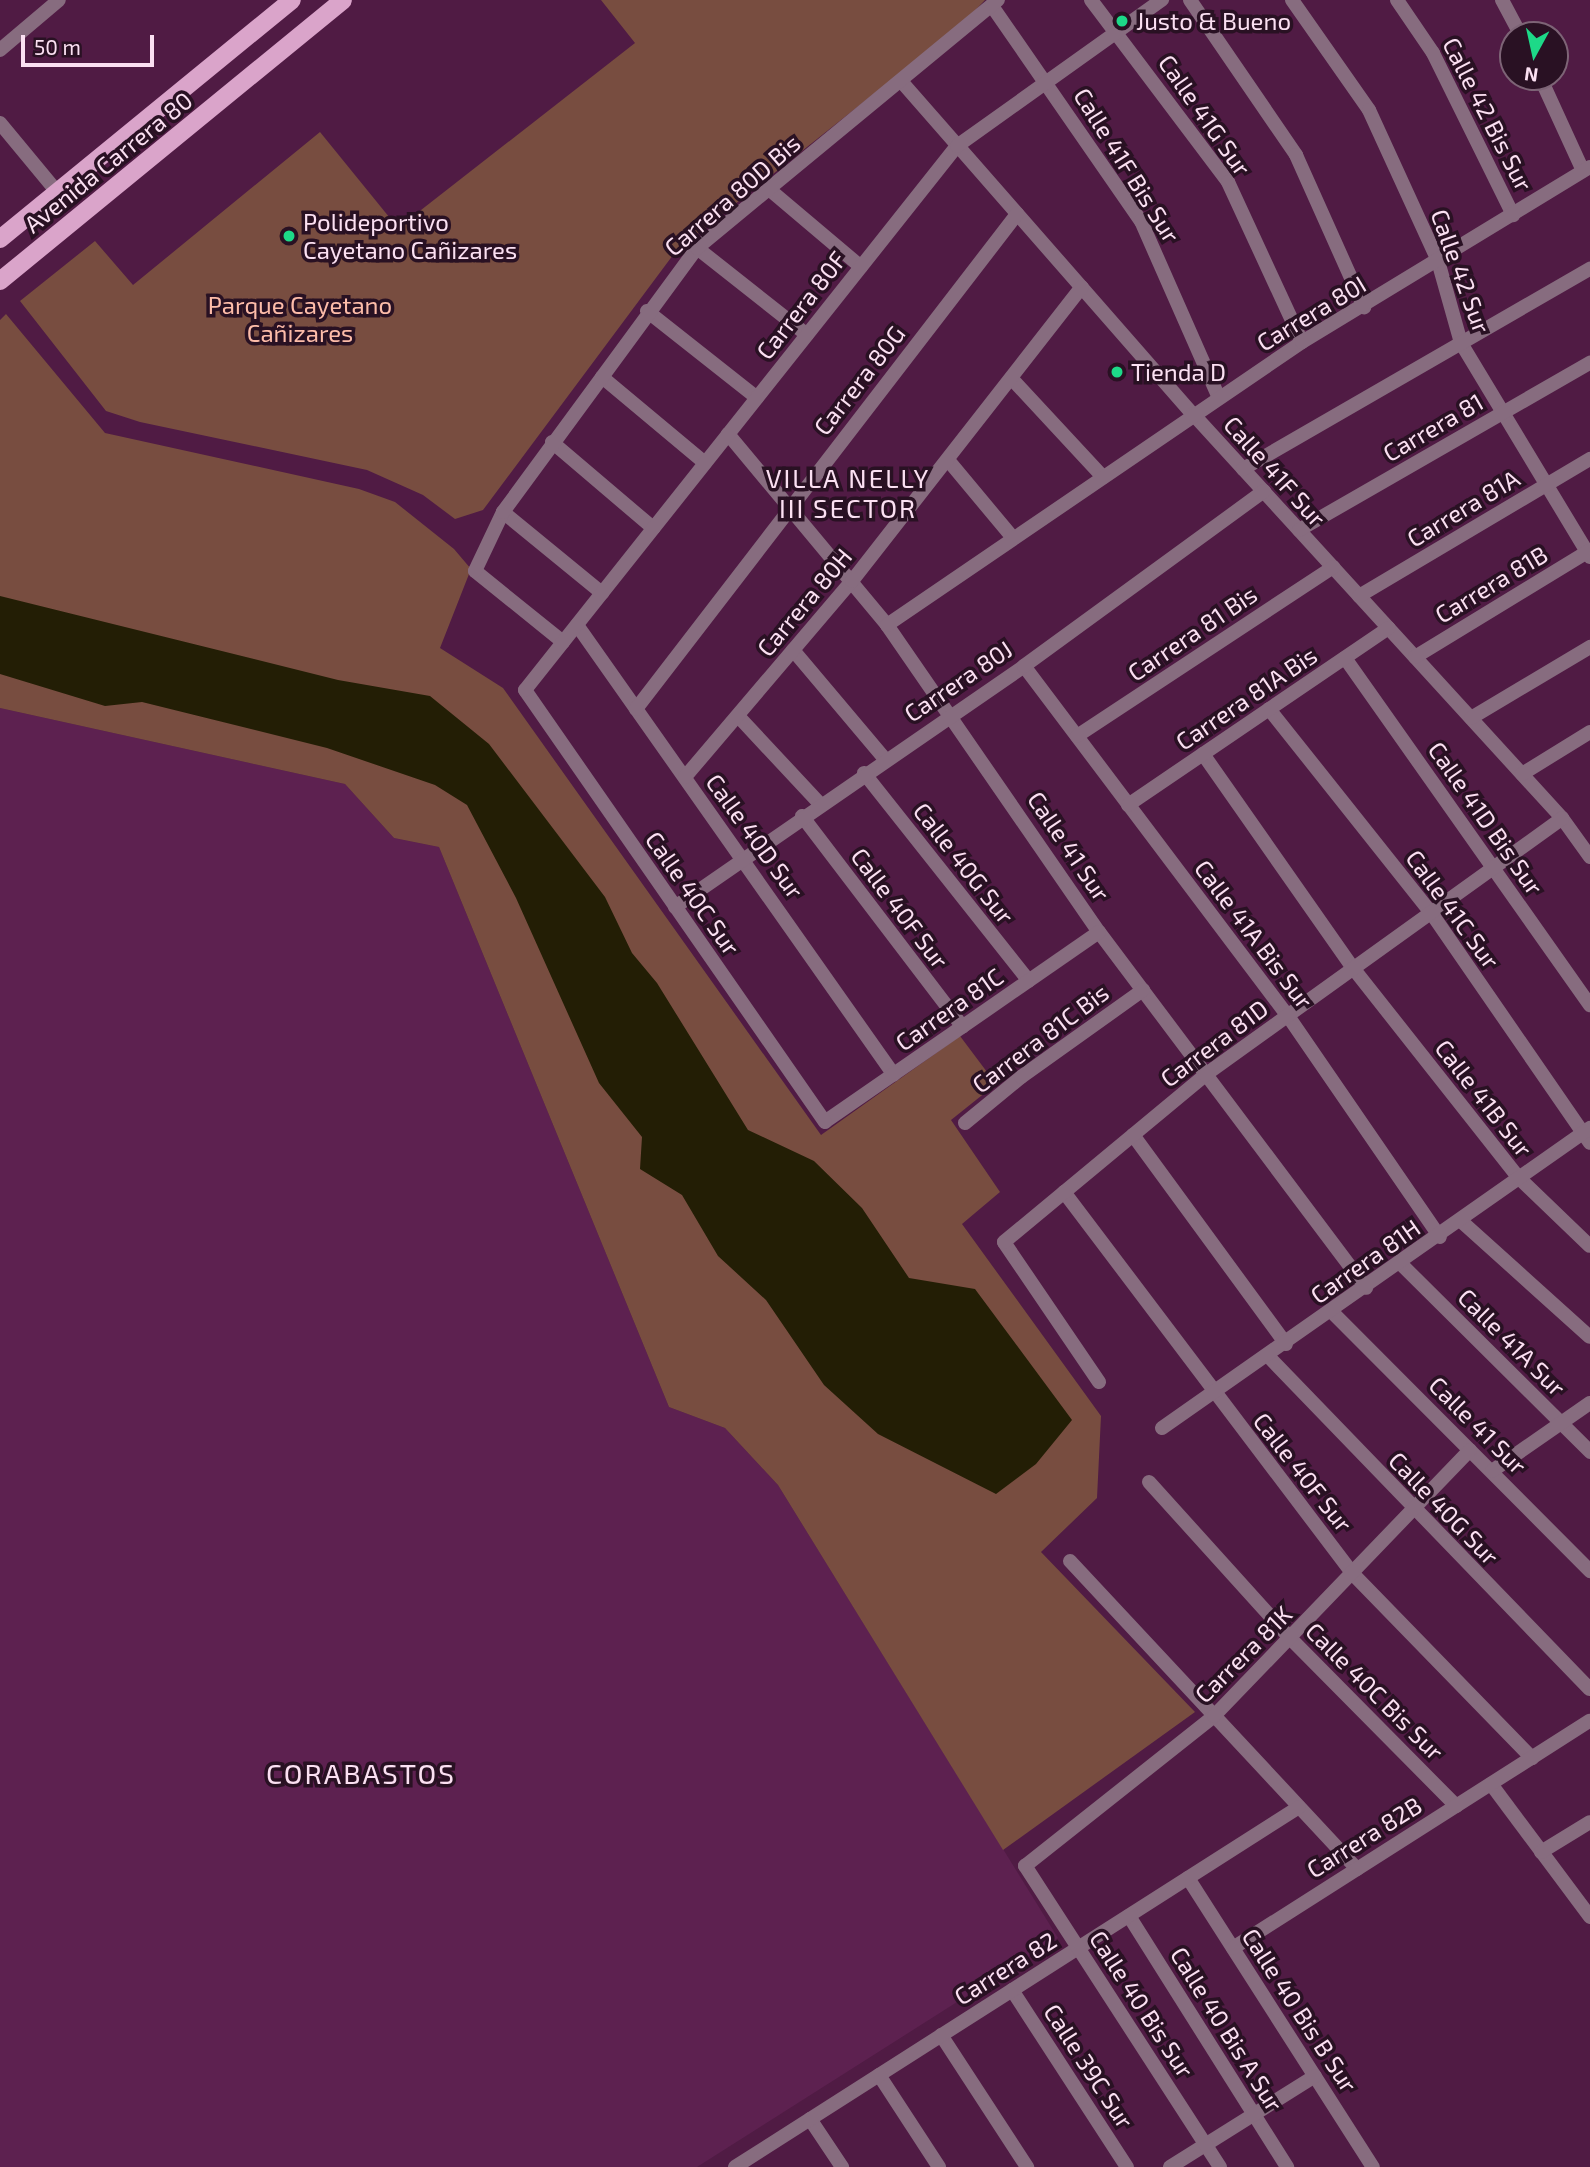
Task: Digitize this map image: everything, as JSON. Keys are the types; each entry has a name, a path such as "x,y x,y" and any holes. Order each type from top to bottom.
{"main road":[{"name":"Avenida Carrera 80","path":"0,239 292,0"},
{"name":"Avenida Carrera 80","path":"0,281 343,0"}],"street":[{"path":"0,50 60,0"},
{"name":"Calle 41G Sur","path":"1091,0 1228,182 1302,342"},
{"name":"Carrera 80F","path":"525,690 957,146 1162,0"},
{"path":"1190,0 1296,155 1364,307"},
{"name":"Calle 42 Sur","path":"1292,0 1369,110 1438,261 1461,343 1589,553"},
{"name":"Calle 42 Bis Sur","path":"1397,0 1433,53 1513,215"},
{"path":"1502,0 1513,21"},
{"name":"Carrera 80D Bis","path":"563,642 475,571 503,512 647,311 697,248 995,3"},
{"name":"Calle 41F Bis Sur","path":"995,3 1141,221 1219,398"},
{"name":"Calle 41F Sur","path":"901,82 1193,414 1562,818 1590,857"},
{"path":"1547,91 1586,169"},
{"path":"0,123 57,192"},
{"name":"Carrera 80I","path":"887,625 1302,342 1364,307 1586,169"},
{"path":"770,190 861,267"},
{"name":"Carrera 80G","path":"636,709 789,506 1017,214"},
{"path":"697,248 807,335"},
{"path":"1243,469 1590,269"},
{"name":"Carrera 80H","path":"685,777 852,581 1013,379 1082,287"},
{"path":"647,311 757,398"},
{"name":"Carrera 81","path":"1299,530 1590,363"},
{"path":"602,377 705,463"},
{"path":"1013,379 1103,477"},
{"name":"Calle 41 Sur","path":"728,434 887,625 951,712 1099,932 1366,1288"},
{"path":"552,442 653,528"},
{"name":"Carrera 81A","path":"1359,596 1590,459"},
{"path":"948,460 1013,538"},
{"name":"Carrera 80J","path":"675,907 884,758 1024,666 1264,491"},
{"path":"503,512 602,593"},
{"name":"Carrera 81B","path":"1415,657 1589,553"},
{"name":"Carrera 81 Bis","path":"1077,736 1333,567"},
{"name":"Calle 40D Sur","path":"577,625 741,861 795,929 894,1075"},
{"name":"Carrera 81A Bis","path":"1128,805 1388,628"},
{"path":"1471,718 1590,647"},
{"path":"793,650 884,758"},
{"name":"Calle 41D Bis Sur","path":"1345,658 1590,1005"},
{"name":"Calle 41A Bis Sur","path":"1024,666 1288,1016 1440,1237"},
{"name":"Calle 40C Sur","path":"525,690 825,1122"},
{"name":"Calle 41C Sur","path":"1269,709 1432,914 1587,1135"},
{"path":"738,716 820,803"},
{"path":"1522,774 1590,732"},
{"name":"Calle 41B Sur","path":"1203,754 1353,968 1519,1178 1590,1246"},
{"name":"Calle 40G Sur","path":"864,773 1029,981"},
{"name":"Calle 40F Sur","path":"802,816 963,1027"},
{"name":"Carrera 81D","path":"1099,1382 1004,1242 1205,1075 1562,818"},
{"path":"1576,838 1590,829"},
{"name":"Carrera 81C","path":"825,1122 1099,932"},
{"name":"Carrera 81C Bis","path":"965,1124 1021,1077 1143,990"},
{"path":"1133,1135 1286,1344"},
{"name":"Carrera 81H","path":"1162,1428 1440,1237 1519,1178 1587,1135"},
{"name":"Calle 40F Sur","path":"1064,1192 1212,1392 1353,1574 1532,1758"},
{"path":"1461,1221 1590,1337"},
{"name":"Calle 41A Sur","path":"1401,1264 1590,1452"},
{"name":"Calle 41 Sur","path":"1332,1311 1590,1572"},
{"name":"Calle 40G Sur","path":"1268,1356 1590,1689"},
{"path":"1492,1471 1590,1403"},
{"name":"Carrera 81K","path":"1025,1866 1214,1716 1415,1511 1470,1450"},
{"name":"Calle 40C Bis Sur","path":"1149,1482 1291,1639 1456,1806"},
{"path":"1070,1561 1357,1869"},
{"name":"Carrera 82B","path":"1233,1948 1590,1721"},
{"path":"1491,1784 1590,1917"},
{"name":"Carrera 82","path":"742,2165 1299,1807"},
{"path":"1541,1852 1590,1822"},
{"name":"Calle 40 Bis Sur","path":"1025,1866 1220,2167"},
{"name":"Calle 40 Bis B Sur","path":"1188,1878 1373,2167"},
{"name":"Calle 40 Bis A Sur","path":"1129,1916 1287,2167"},
{"name":"Calle 39C Sur","path":"1012,1990 1127,2167"},
{"path":"941,2035 1027,2167"},
{"path":"879,2075 939,2167"},
{"path":"1170,2167 1315,2076"},
{"path":"810,2119 842,2167"}],"shaded area":[{"path":"0,596 338,680 430,696 489,744 605,897 632,953 657,983 748,1130 814,1161 862,1208 909,1278 975,1289 1072,1420 1036,1464 996,1494 878,1434 824,1385 766,1300 718,1256 682,1195 640,1169 642,1137 599,1083 516,898 467,805 435,785 327,748 142,702 105,706 0,674"},
{"path":"0,708 345,784 394,838 439,847 669,1407 725,1428 778,1485 1058,1938 697,2167 0,2167"}],"green space":[{"name":"Parque Cayetano Cañizares","path":"601,0 985,0 963,23 676,251 483,510 455,519 423,495 367,470 140,422 106,411 20,301 95,241 133,285 320,132 398,228 635,43"},
{"path":"6,314 105,433 359,489 395,502 454,549 471,569 440,648 503,688 821,1135 960,1036 996,1084 951,1120 1000,1192 962,1224 1101,1416 1097,1498 1041,1552 1195,1712 1003,1850 778,1485 725,1428 669,1407 439,847 394,838 345,784 0,708 0,320"}],"place":[{"name":"Justo & Bueno","path":"1122,21"},
{"name":"Polideportivo Cayetano Cañizares","path":"289,236"},
{"name":"Tienda D","path":"1117,372"}],"district":[{"name":"VILLA NELLY III SECTOR","path":"848,493"},
{"name":"CORABASTOS","path":"361,1773"}]}
